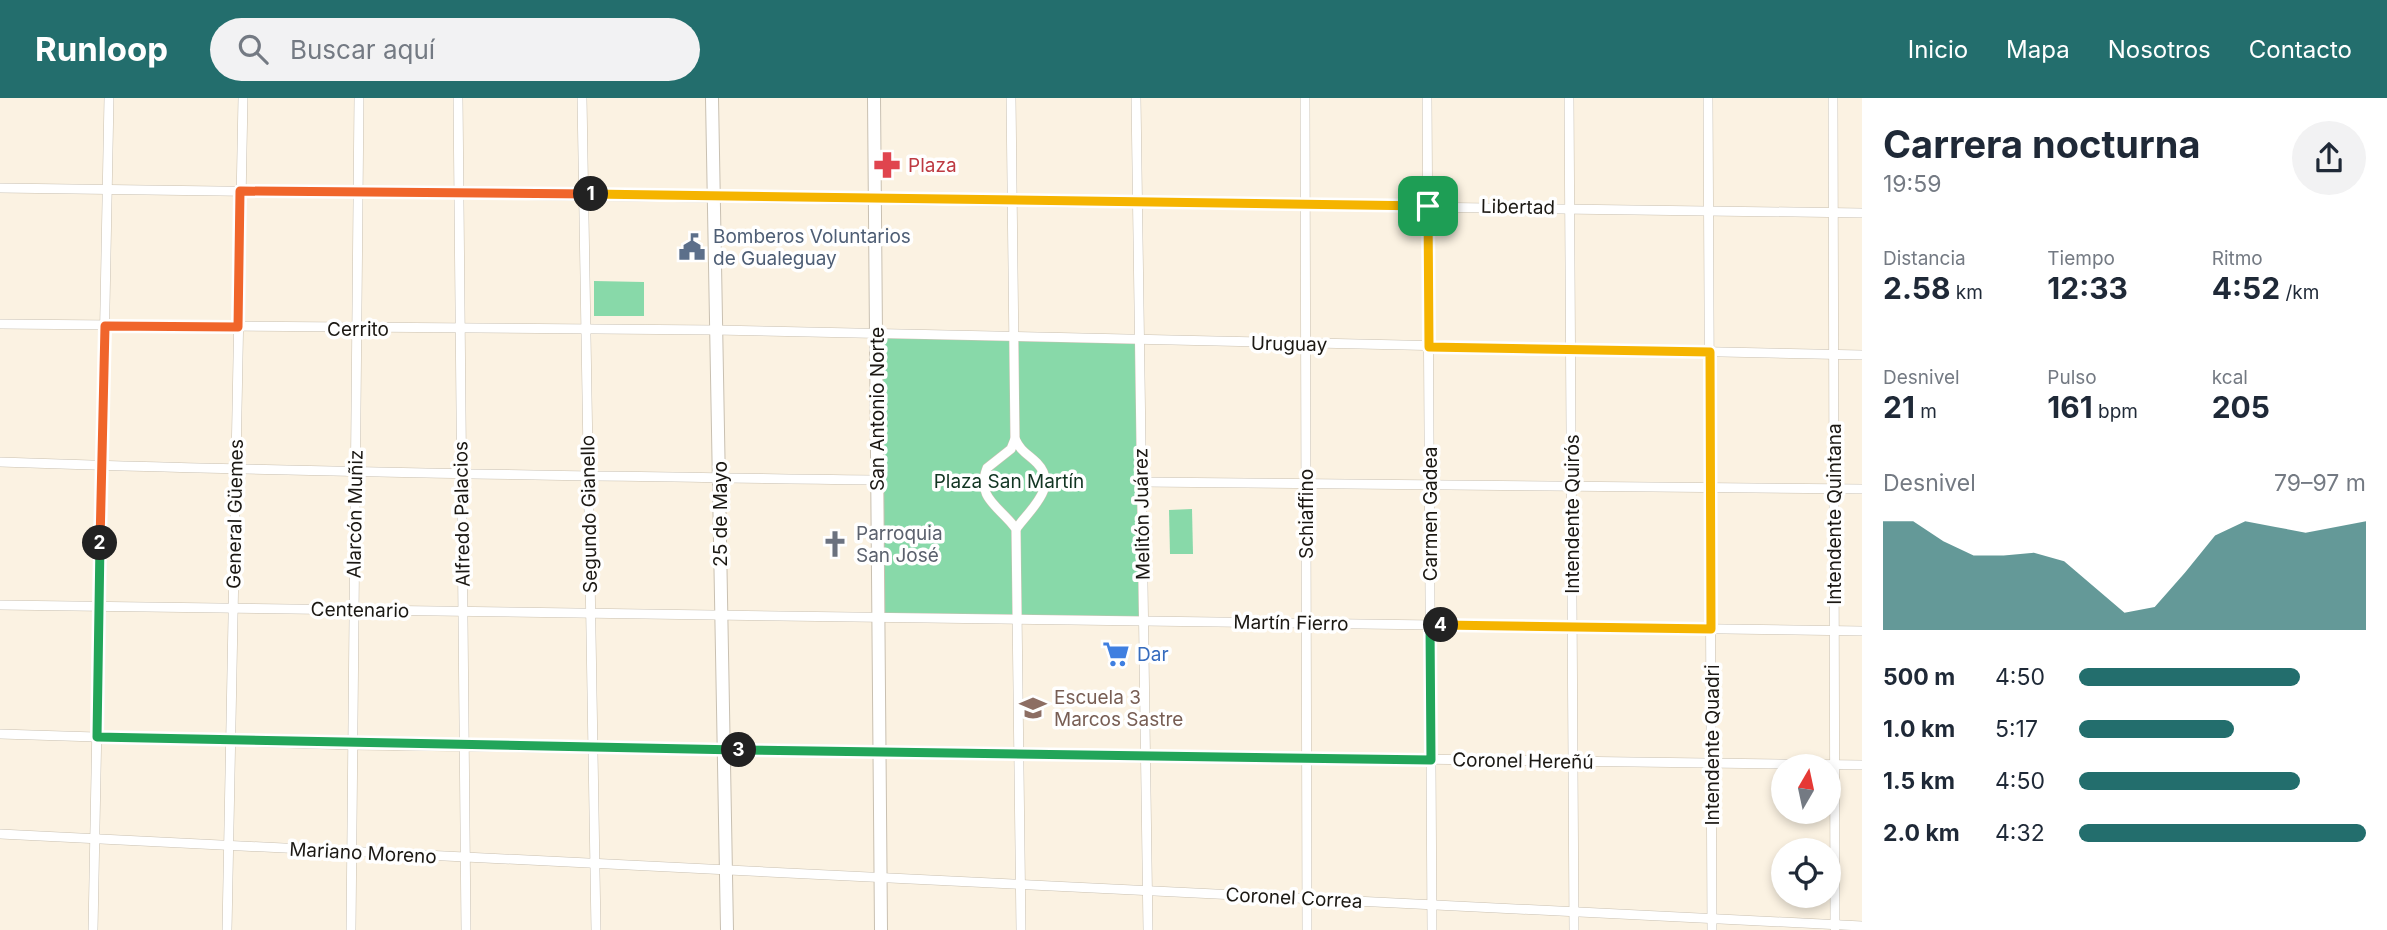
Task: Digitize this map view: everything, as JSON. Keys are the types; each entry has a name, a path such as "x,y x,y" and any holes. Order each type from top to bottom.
{"street":[{"path":"93,930 109,98"},
{"name":"General Güemes","path":"227,930 243,98"},
{"name":"Alarcón Muñiz","path":"351,930 359,98"},
{"name":"Alfredo Palacios","path":"458,98 466,930"},
{"name":"Segundo Gianello","path":"582,98 596,930"},
{"name":"25 de Mayo","path":"712,98 727,930"},
{"name":"San Antonio Norte","path":"874,98 878,334 878,617 882,753 881,930"},
{"path":"1011,98 1015,439 1011,449 987,468 983,488 994,508 1008,517 1016,528 1021,930"},
{"name":"Melitón Juárez","path":"1136,98 1148,930"},
{"name":"Schiaffino","path":"1304,98 1307,930"},
{"name":"Carmen Gadea","path":"1427,98 1432,930"},
{"name":"Intendente Quirós","path":"1569,98 1574,930"},
{"name":"Intendente Quadri","path":"1708,98 1712,930"},
{"name":"Intendente Quintana","path":"1833,98 1835,754"},
{"name":"Libertad","path":"0,188 458,192 1862,213"},
{"name":"Cerrito","path":"0,324 357,330 716,330"},
{"name":"Uruguay","path":"716,330 1305,345 1862,355"},
{"path":"1015,439 1020,449 1036,462 1045,481 1041,500 1016,528"},
{"path":"0,461 355,473 877,480"},
{"path":"1142,482 1862,489"},
{"name":"Centenario","path":"0,604 233,607 354,612 721,615"},
{"name":"Martín Fierro","path":"721,615 1862,631"},
{"name":"Coronel Hereñú","path":"0,734 230,738 353,745 1018,753 1145,758 1771,764"},
{"name":"Coronel Hereñú","path":"1841,765 1862,765"},
{"name":"Intendente Quintana","path":"1835,824 1835,927"},
{"name":"Mariano Moreno","path":"0,834 352,854 725,869"},
{"name":"Coronel Correa","path":"725,869 1574,911 1835,927 1862,926"}],"green space":[{"path":"594,281 644,282 644,316 594,316"},
{"name":"Plaza San Martín","path":"878,334 1140,341 1143,621 878,617"},
{"path":"1192,509 1193,554 1170,554 1169,510"}],"place":[{"name":"Plaza","path":"887,165"},
{"name":"Bomberos Voluntarios de Gualeguay","path":"692,247"},
{"name":"Parroquia San José","path":"835,544"},
{"name":"Dar","path":"1116,654"},
{"name":"Escuela 3 Marcos Sastre","path":"1033,708"}],"route":[{"path":"240,191 1428,206 1429,347 1710,352 1711,488 1711,629 1430,625 1431,760 353,745 230,738 97,737 105,326 238,327 240,191"}]}
